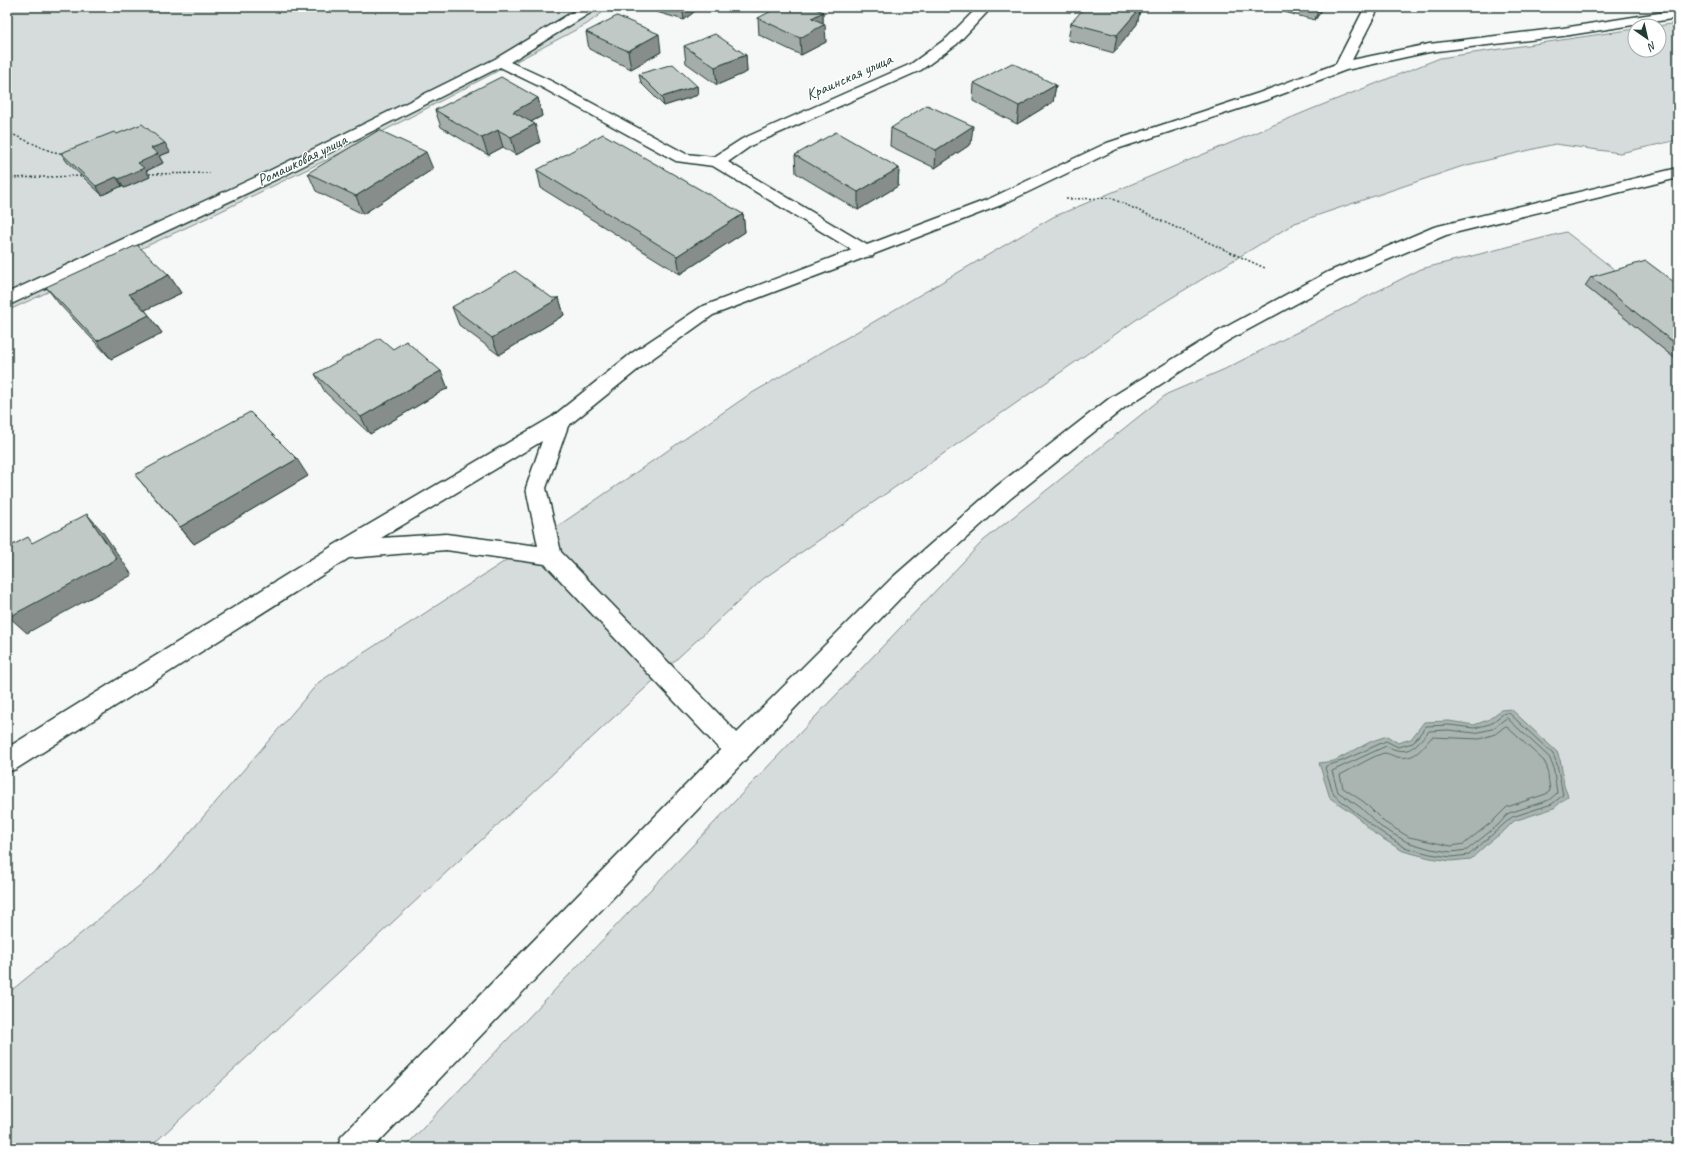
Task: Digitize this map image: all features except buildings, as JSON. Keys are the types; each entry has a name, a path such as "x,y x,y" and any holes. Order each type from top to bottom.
{"street":[{"name":"Ромашковая улица","path":"7,300 273,175 500,62 590,7"},
{"name":"Краинская улица","path":"716,162 747,142 916,67 952,41 984,7"},
{"path":"1342,67 1372,7"},
{"path":"7,761 344,550 559,422 639,358 707,311 867,252 995,202 1112,146 1264,96 1342,67 1429,48 1563,32 1678,14"},
{"path":"500,62 546,84 682,158 716,162 867,252"},
{"path":"352,1148 737,750 900,584 1004,492 1117,403 1223,336 1334,276 1440,231 1678,173"},
{"path":"559,422 536,488 551,556 737,750"},
{"path":"344,550 446,542 551,556"}],"path":[{"path":"7,132 50,151 64,155"},
{"path":"144,174 211,173"},
{"path":"7,178 91,176"},
{"path":"1064,200 1111,198 1265,268"}],"shaded area":[{"path":"7,7 610,7 587,24 355,146 211,216 7,311"},
{"path":"1678,23 1678,140 1620,153 1555,144 1463,166 1295,223 1143,315 763,579 149,1148 7,1148 7,994 155,873 319,682 542,537 747,396 1053,217 1312,109 1440,58 1627,30 1627,58 1667,58 1667,25"},
{"path":"1566,232 1678,319 1678,1148 404,1148 983,541 1167,394 1225,369 1421,269"}],"water":[{"path":"1511,709 1557,752 1561,763 1564,786 1568,796 1554,808 1514,821 1471,859 1451,861 1430,858 1403,851 1375,834 1354,814 1330,798 1319,763 1334,761 1372,741 1387,736 1398,743 1411,739 1424,722 1449,721 1474,725 1488,720 1501,710"}]}
